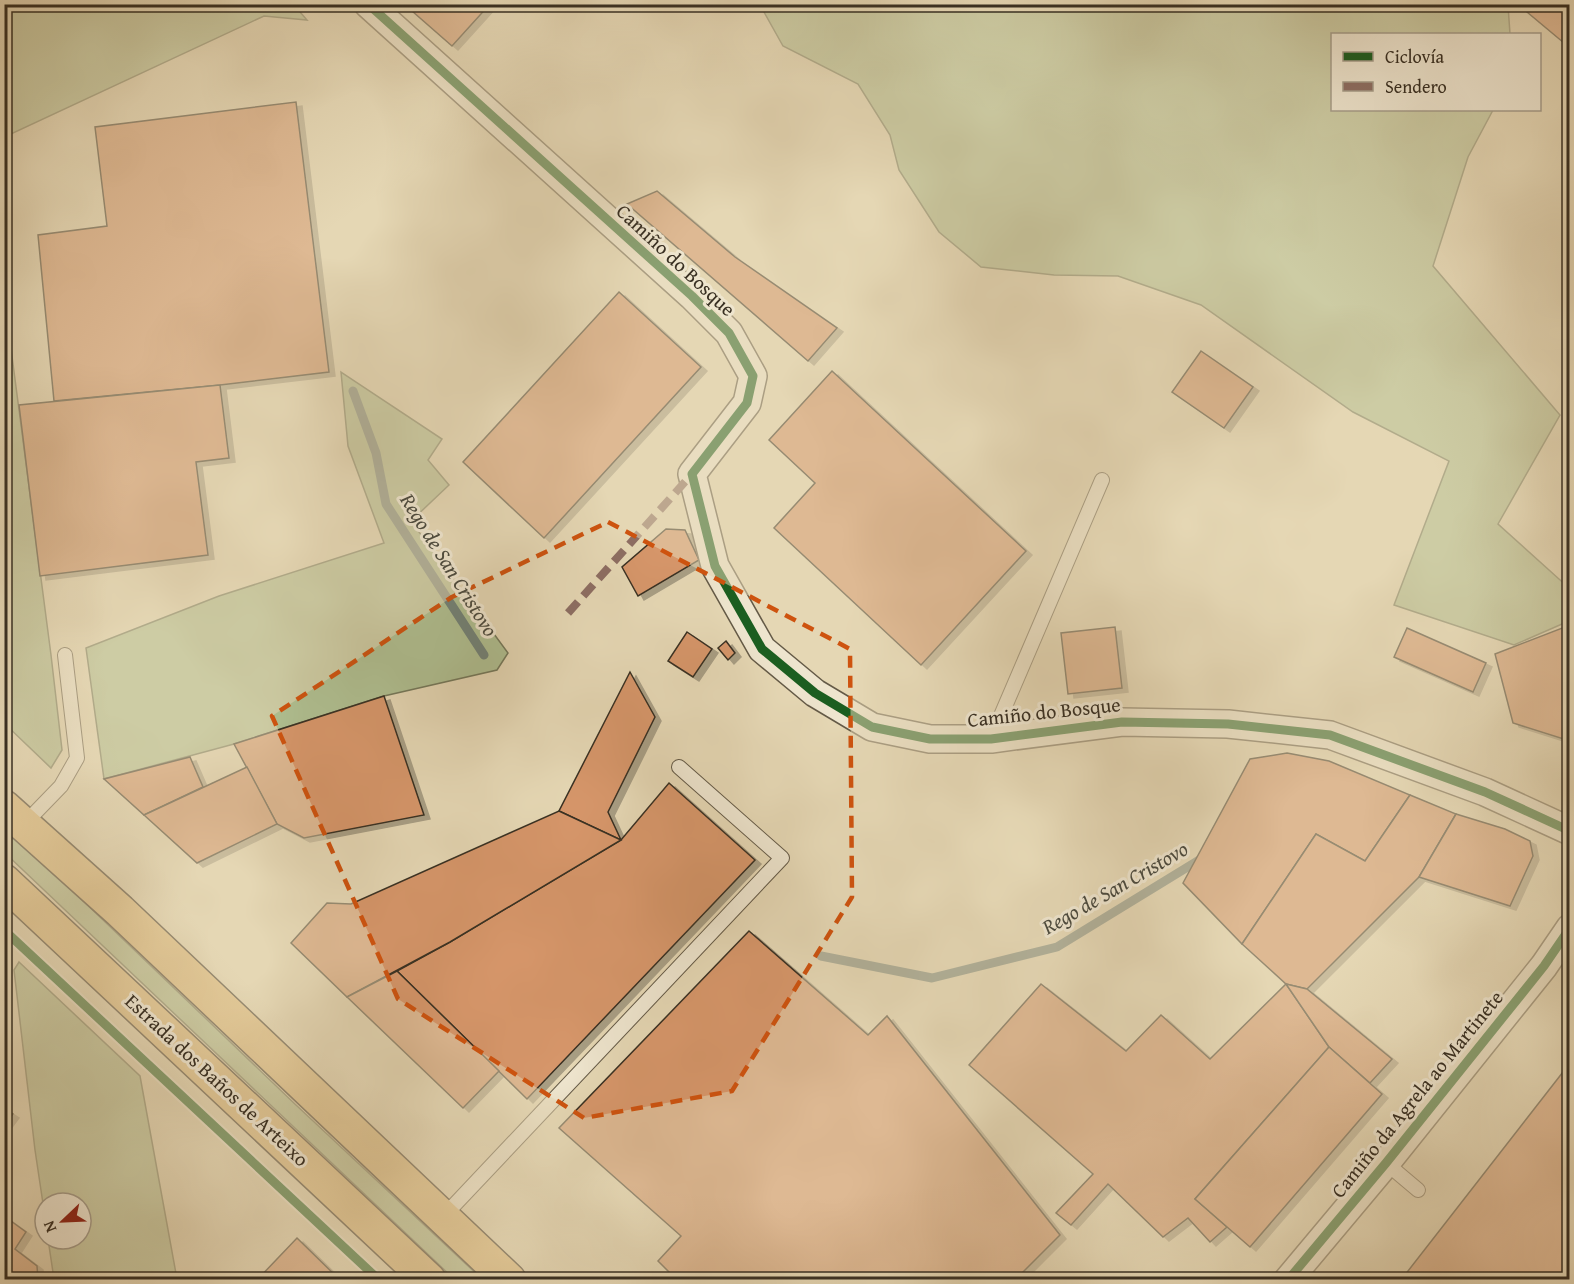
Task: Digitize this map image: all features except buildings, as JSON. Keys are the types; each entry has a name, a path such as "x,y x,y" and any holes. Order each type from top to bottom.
{"main road":[{"path":"4,792 17,813 509,1280"},
{"name":"Estrada dos Baños de Arteixo","path":"4,881 429,1280"}],"street":[{"name":"Camiño do Bosque","path":"368,4 692,296 729,333 753,376 747,403 692,474 715,566 762,648 815,693 873,727 930,739 991,739 1122,722 1228,724 1330,735 1485,792 1569,831"},
{"name":"Camiño da Agrela ao Martinete","path":"1288,1280 1386,1163 1544,966 1569,928"},
{"name":"Camiño da Agrela ao Martinete","path":"1544,966 1569,955"}],"lane":[{"path":"991,739 1102,480"},
{"path":"17,813 61,786 77,758 64,655"},
{"path":"442,1218 782,858 679,766"},
{"path":"1386,1163 1418,1190"}],"highlighted area":[{"path":"608,522 850,649 852,897 732,1091 584,1118 398,999 272,716 452,597"}],"green space":[{"path":"4,5 294,5 307,20 264,16 11,134 4,105"},
{"path":"760,5 1508,5 1510,33 1331,33 1331,111 1492,111 1468,157 1433,266 1560,415 1498,524 1569,588 1569,621 1514,645 1394,605 1449,461 1353,412 1201,305 1118,276 1054,275 981,267 939,232 899,170 890,135 858,84 783,46"},
{"path":"4,295 62,750 51,768 5,724"},
{"path":"341,372 442,439 428,460 449,485 411,521 508,653 497,670 384,696 234,744 104,779 86,648 219,596 384,543 348,446"},
{"path":"4,825 296,1105 482,1279 454,1279 5,853"},
{"path":"19,962 140,1076 177,1279 54,1279 50,1251 93,1251 93,1191 41,1191 14,970"}],"waterway":[{"name":"Rego de San Cristovo","path":"353,391 376,453 386,504 484,655"},
{"name":"Rego de San Cristovo","path":"821,956 932,978 1057,947 1204,857"}],"marked path":[{"path":"568,613 692,474"}],"cycle path":[{"path":"368,4 692,296 729,333 753,376 747,403 692,474 715,566 762,649 815,693 872,727 930,739 991,739 1122,722 1228,724 1330,735 1485,792 1570,831"},
{"path":"1288,1280 1386,1163 1544,966 1570,928"},
{"path":"4,930 379,1280"}]}
